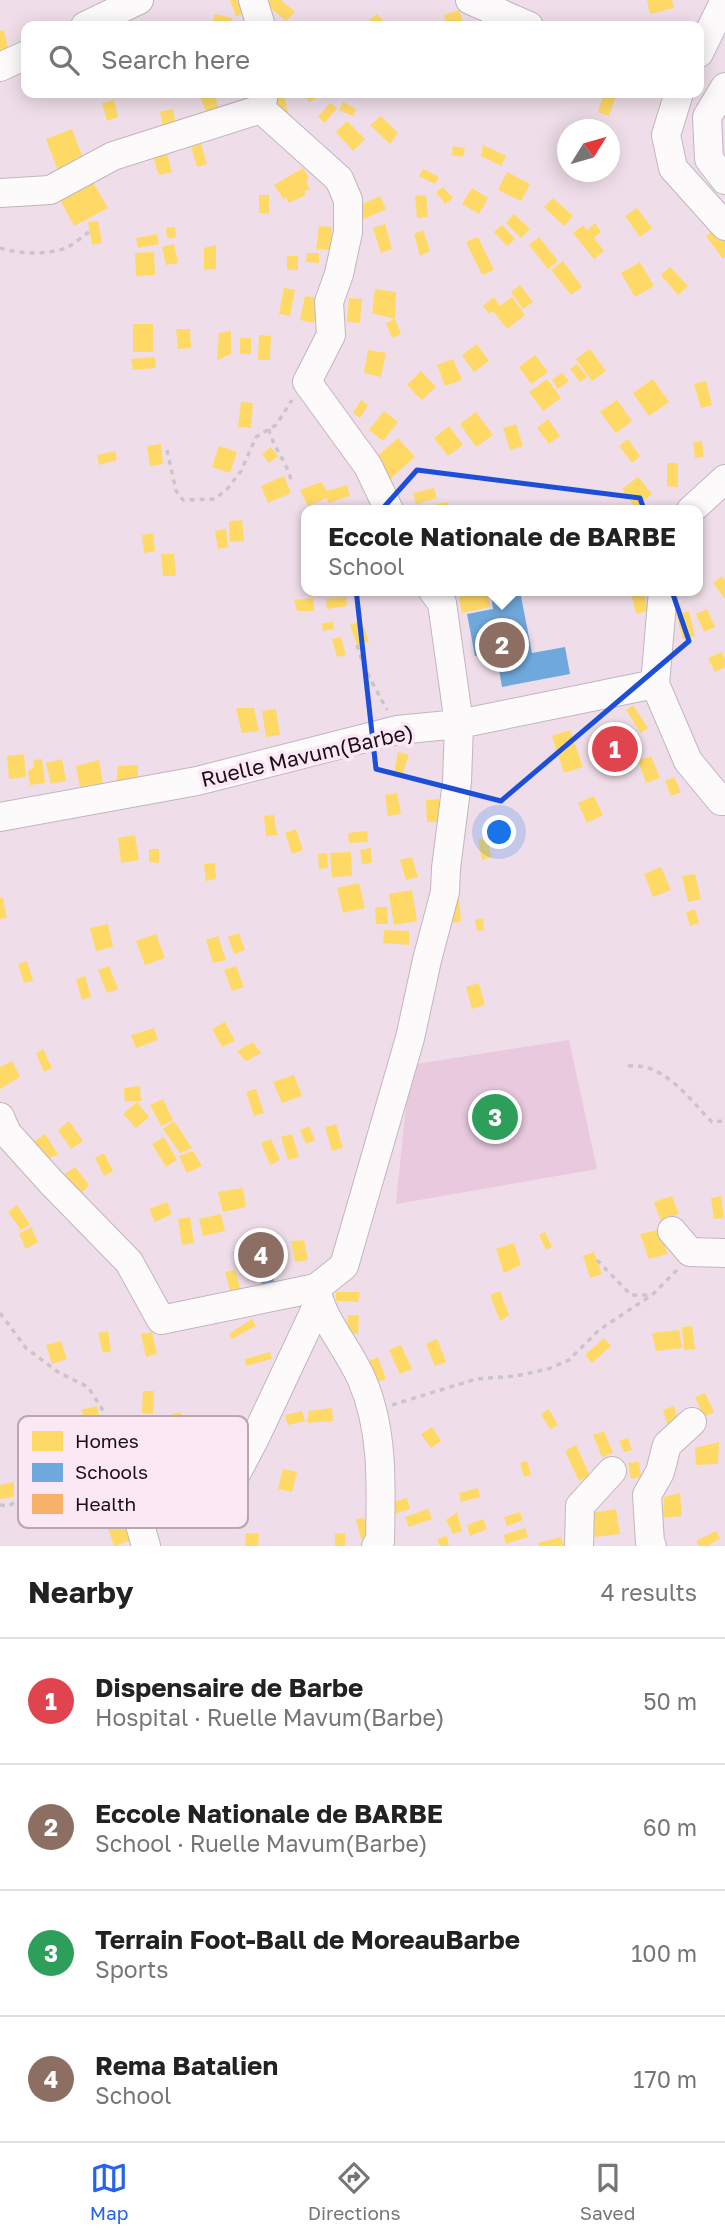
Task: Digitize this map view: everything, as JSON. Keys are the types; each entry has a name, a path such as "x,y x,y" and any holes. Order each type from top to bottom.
{"street":[{"path":"95,21 139,0"},
{"path":"253,0 259,21"},
{"path":"470,0 517,21"},
{"path":"704,42 724,0"},
{"path":"0,67 21,57"},
{"path":"704,67 725,68"},
{"path":"725,86 707,117 709,159 725,180"},
{"path":"677,98 666,135 673,168 725,226"},
{"path":"0,193 50,190 113,156 262,101 339,179 348,200 348,232 339,274 329,302 331,335 307,383 368,466 387,505"},
{"path":"696,505 725,479"},
{"path":"248,1451 317,1295 344,1266 410,1038 445,892 457,782 459,724 442,603 437,596"},
{"path":"663,596 655,684 688,761 721,801 725,801"},
{"name":"Ruelle Mavum(Barbe)","path":"0,817 197,781 397,730 459,724 655,684"},
{"path":"0,1118 7,1133 129,1262 161,1320 317,1295"},
{"path":"672,1231 690,1252 725,1253"},
{"path":"317,1295 350,1354 373,1409 382,1474 380,1541 376,1546"},
{"path":"652,1546 647,1495 660,1472 667,1444 692,1422"},
{"path":"579,1546 580,1506 612,1471"},
{"path":"141,1528 146,1546"}],"path":[{"path":"0,248 12,252 45,252 67,247 89,232"},
{"path":"167,450 176,491 183,500 215,499 241,471 256,437 276,425 307,383"},
{"path":"269,429 271,439 287,465 290,480"},
{"path":"357,645 364,667 391,718"},
{"path":"628,1066 642,1064 661,1072 712,1122 725,1121"},
{"path":"373,1409 407,1402 476,1379 516,1376 548,1369 569,1360 599,1330 652,1295 682,1265 690,1252"},
{"path":"597,1260 631,1296 652,1295"},
{"path":"0,1313 26,1348 58,1372 88,1387 104,1412 103,1416"},
{"path":"0,1504 9,1506 18,1500"}],"highlighted area":[{"path":"417,470 640,498 689,641 501,801 376,769 351,544"}],"shaded area":[{"path":"569,1040 597,1169 396,1204 410,1065"}],"building: Homes":[{"path":"230,0 241,0 246,13 236,16"},
{"path":"270,0 281,0 295,12 286,21 266,4"},
{"path":"647,0 672,0 674,8 650,14"},
{"path":"459,10 463,21 446,21 444,15"},
{"path":"215,14 232,18 232,21 213,21"},
{"path":"377,14 384,21 368,21"},
{"path":"4,30 10,58 0,60 0,31"},
{"path":"201,98 215,98 222,116 209,120"},
{"path":"274,98 284,98 290,119 280,121"},
{"path":"602,98 615,98 609,116 598,112"},
{"path":"114,100 118,117 107,121 102,103"},
{"path":"343,102 356,109 353,116 339,110"},
{"path":"330,103 337,108 325,123 318,117"},
{"path":"173,109 177,131 164,133 160,112"},
{"path":"381,116 398,133 390,144 370,125"},
{"path":"347,121 365,139 353,151 336,132"},
{"path":"72,129 85,163 59,173 46,139"},
{"path":"201,144 207,164 197,167 191,147"},
{"path":"483,145 506,156 501,166 481,156"},
{"path":"453,146 465,148 463,157 452,155"},
{"path":"167,153 172,172 159,175 153,157"},
{"path":"303,168 309,178 306,182 310,189 304,191 306,195 289,203 274,185"},
{"path":"423,169 439,177 435,184 419,176"},
{"path":"507,172 530,184 521,201 498,190"},
{"path":"93,182 108,208 74,226 57,194"},
{"path":"443,187 453,198 445,204 436,192"},
{"path":"472,188 488,198 479,214 462,204"},
{"path":"259,195 269,195 269,214 259,213"},
{"path":"426,195 428,217 417,218 415,196"},
{"path":"380,196 386,209 364,219 358,206"},
{"path":"553,198 573,216 564,226 544,207"},
{"path":"637,208 652,228 640,237 625,216"},
{"path":"514,214 530,229 521,238 506,223"},
{"path":"98,221 102,243 92,245 88,222"},
{"path":"595,223 601,232 594,238 604,251 594,259 573,233 583,225 587,230"},
{"path":"385,224 392,249 381,253 373,228"},
{"path":"502,225 515,239 507,246 494,232"},
{"path":"319,226 332,227 330,250 316,249"},
{"path":"175,227 176,238 167,238 166,228"},
{"path":"718,227 725,237 723,259 706,236"},
{"path":"423,230 430,251 420,256 414,234"},
{"path":"157,234 159,244 138,248 136,238"},
{"path":"478,237 494,270 482,275 466,242"},
{"path":"539,237 558,261 548,269 529,245"},
{"path":"174,244 178,263 166,265 162,247"},
{"path":"216,245 216,269 204,270 204,248"},
{"path":"154,252 155,275 136,276 135,253"},
{"path":"307,253 319,253 319,263 306,262"},
{"path":"287,256 298,256 298,270 287,270"},
{"path":"563,261 582,287 571,295 551,270"},
{"path":"640,262 654,286 635,297 621,273"},
{"path":"670,267 688,286 678,295 661,275"},
{"path":"520,285 533,302 523,309 511,292"},
{"path":"284,288 295,290 290,316 279,314"},
{"path":"375,289 396,292 395,319 372,313"},
{"path":"305,296 318,298 314,323 300,320"},
{"path":"494,297 500,306 512,297 525,315 507,329 493,311 489,314 483,306"},
{"path":"349,298 362,299 360,323 347,322"},
{"path":"395,319 401,334 392,338 386,323"},
{"path":"133,324 153,324 153,352 133,352"},
{"path":"176,329 190,329 191,348 178,349"},
{"path":"231,331 231,354 217,360 219,333"},
{"path":"259,335 271,336 270,360 258,360"},
{"path":"240,338 251,338 251,354 240,354"},
{"path":"477,344 489,361 474,372 462,355"},
{"path":"590,349 606,371 592,381 576,359"},
{"path":"368,350 386,353 381,377 364,373"},
{"path":"535,355 548,372 531,384 519,367"},
{"path":"155,357 156,368 133,370 131,359"},
{"path":"453,359 462,380 445,386 437,365"},
{"path":"577,364 587,377 580,382 570,369"},
{"path":"421,371 436,387 422,400 407,385"},
{"path":"562,373 569,381 558,389 552,380"},
{"path":"547,379 561,398 543,411 529,392"},
{"path":"653,379 669,402 649,416 633,393"},
{"path":"706,381 712,405 701,408 694,384"},
{"path":"361,400 368,405 360,418 353,413"},
{"path":"617,400 632,421 616,433 600,412"},
{"path":"241,402 253,403 251,428 238,427"},
{"path":"384,411 398,422 383,441 369,430"},
{"path":"476,412 493,435 476,447 460,424"},
{"path":"548,419 560,436 549,444 537,428"},
{"path":"516,424 523,446 510,450 503,428"},
{"path":"449,426 463,445 448,456 434,438"},
{"path":"398,438 415,457 390,479 373,460"},
{"path":"628,439 640,456 632,463 619,446"},
{"path":"702,441 704,457 695,458 693,442"},
{"path":"161,444 163,464 150,466 147,446"},
{"path":"219,446 237,452 230,473 212,467"},
{"path":"271,447 278,456 269,463 262,454"},
{"path":"115,451 117,460 99,465 97,455"},
{"path":"667,463 678,463 678,487 667,486"},
{"path":"284,476 291,493 268,503 261,486"},
{"path":"638,477 652,494 634,505 622,489"},
{"path":"321,482 327,491 347,485 350,496 328,503 327,498 308,505 300,490"},
{"path":"434,488 437,498 416,504 413,493"},
{"path":"242,520 244,541 230,542 229,521"},
{"path":"226,529 228,547 218,549 215,531"},
{"path":"153,533 155,551 144,553 142,535"},
{"path":"161,554 174,554 176,576 163,576"},
{"path":"722,576 725,580 725,599 713,583"},
{"path":"488,596 490,607 462,613 459,597"},
{"path":"632,596 644,596 648,611 636,614"},
{"path":"346,597 347,606 327,609 326,599"},
{"path":"313,598 314,611 297,611 294,600"},
{"path":"707,609 715,627 704,632 696,614"},
{"path":"689,611 695,636 683,639 676,614"},
{"path":"362,621 369,642 357,645 350,625"},
{"path":"333,622 334,629 323,631 322,623"},
{"path":"341,637 346,655 337,657 332,639"},
{"path":"722,652 725,667 715,672 708,658"},
{"path":"633,705 648,728 641,733 626,710"},
{"path":"236,708 254,708 259,731 242,733"},
{"path":"276,709 280,735 266,737 262,711"},
{"path":"570,730 583,767 564,773 552,736"},
{"path":"398,752 409,755 402,776 394,773"},
{"path":"24,754 26,777 9,779 7,756"},
{"path":"651,756 660,778 646,783 638,761"},
{"path":"42,759 45,783 30,785 28,771 34,767 33,760"},
{"path":"62,759 66,781 51,784 46,763"},
{"path":"99,760 103,783 80,787 76,766"},
{"path":"138,765 138,788 115,793 118,766"},
{"path":"674,777 681,792 671,796 665,781"},
{"path":"397,793 401,814 388,816 385,795"},
{"path":"594,796 603,815 587,823 578,803"},
{"path":"439,799 439,822 427,822 426,800"},
{"path":"274,815 277,835 266,836 264,816"},
{"path":"296,829 303,850 292,854 285,833"},
{"path":"367,831 368,842 349,843 348,833"},
{"path":"135,835 139,860 121,863 118,838"},
{"path":"488,836 491,857 482,860 478,840"},
{"path":"371,848 372,863 362,864 360,850"},
{"path":"149,849 159,849 159,863 149,862"},
{"path":"351,852 352,876 332,877 330,853"},
{"path":"327,853 328,868 319,869 318,854"},
{"path":"412,857 418,877 406,880 400,860"},
{"path":"215,863 216,879 206,881 204,864"},
{"path":"661,867 671,890 653,897 644,874"},
{"path":"695,874 701,899 688,902 682,876"},
{"path":"359,883 365,908 343,913 337,888"},
{"path":"412,890 417,921 394,925 389,894"},
{"path":"0,898 3,898 7,918 0,919"},
{"path":"459,898 461,921 453,923 450,901"},
{"path":"375,907 387,907 388,924 376,924"},
{"path":"695,909 699,923 690,926 686,912"},
{"path":"483,918 484,930 477,931 475,920"},
{"path":"108,924 113,947 96,951 90,928"},
{"path":"384,930 409,931 409,945 383,943"},
{"path":"239,933 245,950 234,954 228,937"},
{"path":"156,934 165,958 145,965 136,941"},
{"path":"218,936 226,960 213,963 206,940"},
{"path":"27,961 33,981 24,983 18,964"},
{"path":"109,966 118,989 107,993 98,970"},
{"path":"236,966 244,987 232,991 224,970"},
{"path":"85,976 91,997 82,1000 76,979"},
{"path":"479,983 485,1005 472,1009 466,987"},
{"path":"225,1022 235,1041 222,1047 212,1029"},
{"path":"154,1028 158,1040 136,1048 131,1035"},
{"path":"253,1042 261,1053 246,1061 237,1051"},
{"path":"43,1049 52,1068 44,1072 36,1053"},
{"path":"12,1061 20,1077 0,1089 0,1067"},
{"path":"294,1075 302,1096 282,1103 273,1082"},
{"path":"140,1086 141,1101 125,1102 124,1088"},
{"path":"256,1089 264,1113 254,1116 246,1092"},
{"path":"163,1099 173,1120 161,1126 150,1105"},
{"path":"137,1102 149,1117 136,1128 123,1114"},
{"path":"69,1121 83,1141 71,1149 58,1130"},
{"path":"174,1121 192,1148 180,1153 163,1129"},
{"path":"336,1124 343,1148 332,1151 325,1127"},
{"path":"309,1126 315,1140 306,1144 300,1130"},
{"path":"45,1134 58,1154 46,1160 33,1142"},
{"path":"292,1134 299,1157 288,1160 281,1137"},
{"path":"164,1137 177,1160 166,1167 152,1144"},
{"path":"271,1139 280,1160 270,1165 261,1143"},
{"path":"193,1151 202,1166 187,1173 179,1156"},
{"path":"104,1153 113,1171 104,1176 95,1158"},
{"path":"75,1167 89,1185 78,1197 60,1177"},
{"path":"243,1188 246,1207 223,1212 218,1192"},
{"path":"672,1196 679,1214 661,1221 654,1202"},
{"path":"721,1196 724,1218 714,1219 711,1198"},
{"path":"167,1202 172,1214 155,1222 149,1209"},
{"path":"17,1205 30,1224 21,1230 8,1212"},
{"path":"221,1214 225,1231 203,1236 199,1219"},
{"path":"190,1217 194,1243 182,1245 178,1219"},
{"path":"31,1227 38,1242 26,1249 19,1234"},
{"path":"658,1230 668,1254 649,1259 640,1234"},
{"path":"545,1232 552,1247 546,1250 539,1235"},
{"path":"304,1240 308,1260 295,1262 291,1241"},
{"path":"514,1243 521,1265 504,1273 496,1249"},
{"path":"594,1252 602,1274 590,1278 583,1256"},
{"path":"235,1270 241,1291 231,1294 225,1272"},
{"path":"500,1291 509,1315 500,1321 490,1295"},
{"path":"336,1292 360,1292 358,1302 336,1301"},
{"path":"348,1315 359,1315 358,1334 347,1334"},
{"path":"252,1319 256,1326 232,1339 229,1334"},
{"path":"692,1326 695,1349 684,1350 682,1327"},
{"path":"679,1330 682,1348 656,1351 652,1333"},
{"path":"108,1331 111,1351 103,1353 98,1333"},
{"path":"152,1332 157,1354 146,1357 141,1334"},
{"path":"604,1338 611,1346 592,1363 585,1355"},
{"path":"437,1339 446,1362 435,1366 426,1344"},
{"path":"61,1341 67,1359 52,1364 46,1345"},
{"path":"401,1345 412,1369 400,1374 389,1350"},
{"path":"270,1352 272,1359 246,1366 245,1359"},
{"path":"378,1357 386,1379 376,1382 369,1361"},
{"path":"143,1391 154,1391 153,1414 142,1413"},
{"path":"705,1393 714,1412 704,1417 695,1397"},
{"path":"97,1406 99,1416 84,1416 81,1410"},
{"path":"674,1406 681,1430 670,1433 663,1410"},
{"path":"332,1408 333,1421 307,1423 309,1411"},
{"path":"549,1409 558,1425 550,1429 541,1414"},
{"path":"302,1411 305,1421 288,1425 285,1415"},
{"path":"432,1427 441,1441 431,1448 421,1434"},
{"path":"604,1431 613,1453 602,1457 593,1435"},
{"path":"628,1438 632,1450 624,1452 619,1441"},
{"path":"719,1442 718,1464 696,1465 695,1448"},
{"path":"576,1445 590,1476 579,1481 565,1451"},
{"path":"527,1461 531,1475 524,1477 520,1463"},
{"path":"639,1462 641,1477 631,1479 628,1463"},
{"path":"283,1469 297,1472 292,1492 278,1489"},
{"path":"14,1482 14,1497 0,1499 0,1485"},
{"path":"478,1488 480,1497 461,1502 459,1493"},
{"path":"680,1493 682,1516 663,1518 664,1497"},
{"path":"407,1498 410,1509 388,1516 386,1504"},
{"path":"428,1509 432,1519 409,1527 405,1517"},
{"path":"616,1509 620,1534 595,1537 591,1513"},
{"path":"457,1512 462,1531 453,1534 446,1520"},
{"path":"520,1512 523,1520 507,1526 504,1517"},
{"path":"364,1518 368,1536 361,1539 356,1519"},
{"path":"483,1519 487,1529 470,1536 467,1525"},
{"path":"108,1528 129,1528 133,1540 114,1546"},
{"path":"525,1528 528,1537 506,1544 503,1535"},
{"path":"716,1531 720,1538 708,1546 699,1546 696,1541"},
{"path":"246,1533 259,1534 258,1546 245,1546"},
{"path":"345,1533 345,1546 335,1546 335,1534"},
{"path":"447,1536 449,1546 440,1546 437,1539"},
{"path":"561,1537 564,1546 539,1546 538,1543"}],"building: Schools":[{"path":"491,596 521,596 532,653 565,647 570,674 502,687 496,652 475,656 467,614 493,609"},
{"path":"260,1233 276,1288 264,1291 248,1236"}],"building: Health":[{"path":"617,734 629,768 610,774 600,738"}],"place":[{"name":"Eccole Nationale de BARBE","path":"502,645"},
{"name":"Dispensaire de Barbe","path":"615,749"},
{"name":"Terrain Foot-Ball de MoreauBarbe","path":"495,1117"},
{"name":"Rema Batalien","path":"261,1255"}]}
